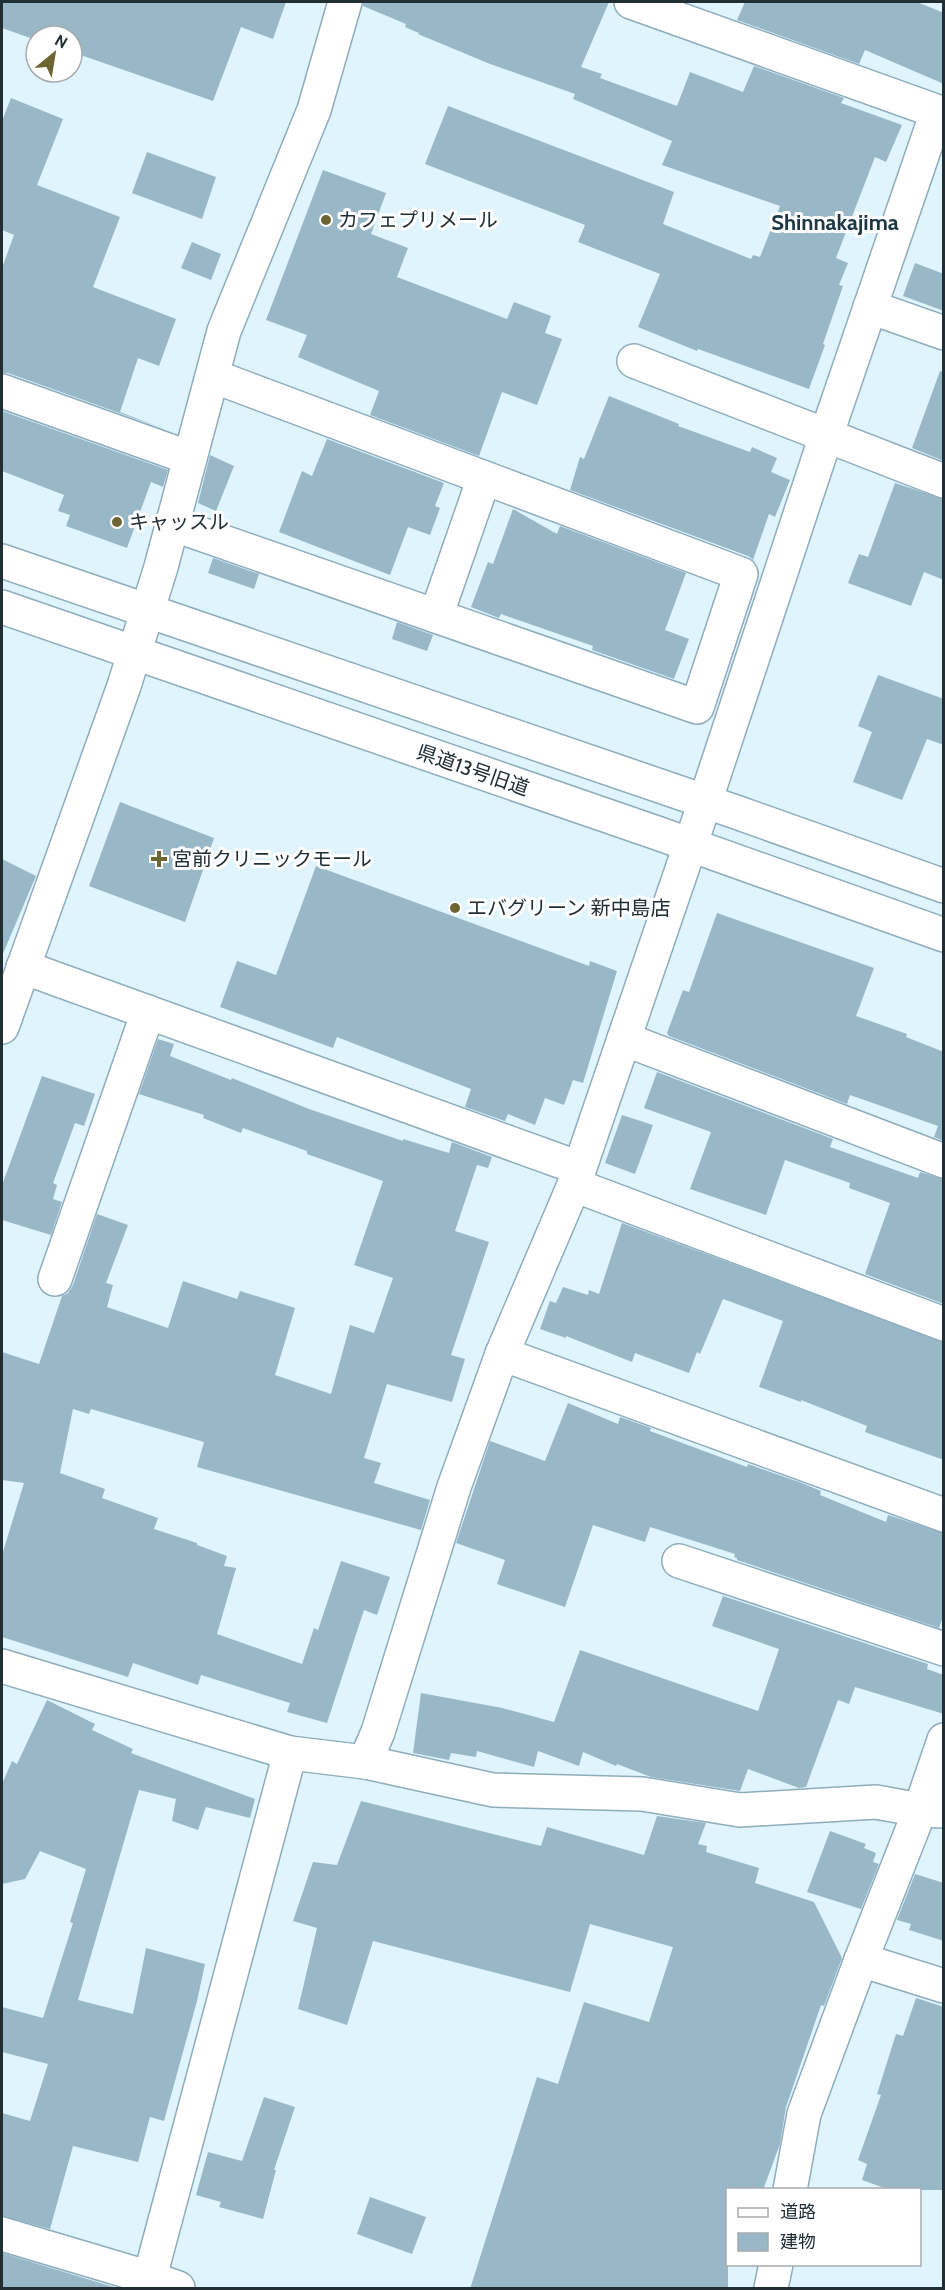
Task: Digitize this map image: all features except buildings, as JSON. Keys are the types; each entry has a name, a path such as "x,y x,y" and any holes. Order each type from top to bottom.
{"street":[{"path":"2,1027 134,653 225,331 314,110 345,2"},
{"path":"365,1762 378,1732 454,1487 502,1354 577,1176 691,845 870,307 940,113 631,2"},
{"path":"870,307 944,333"},
{"path":"634,361 944,481"},
{"path":"172,524 697,707 741,574 213,375"},
{"path":"2,391 190,458"},
{"path":"436,616 484,478"},
{"path":"2,561 944,886"},
{"name":"県道13号旧道","path":"2,607 944,934"},
{"path":"23,967 148,1012 577,1176 944,1324"},
{"path":"55,1280 148,1012"},
{"path":"624,1039 944,1161"},
{"path":"502,1354 944,1515"},
{"path":"679,1561 944,1649"},
{"path":"2,1666 290,1753 365,1762 493,1790 642,1794 740,1810 876,1802 932,1811"},
{"path":"790,2188 804,2114 861,1960 932,1811 944,1740"},
{"path":"2,2235 158,2285 160,2232 290,1753"},
{"path":"861,1960 944,1986"},
{"path":"771,2289 776,2266"}],"place":[{"name":"カフェプリメール","path":"326,220"},
{"name":"キャッスル","path":"117,522"},
{"name":"宮前クリニックモール","path":"159,859"},
{"name":"エバグリーン 新中島店","path":"455,908"}],"district":[{"name":"Shinnakajima","path":"835,222"}]}
